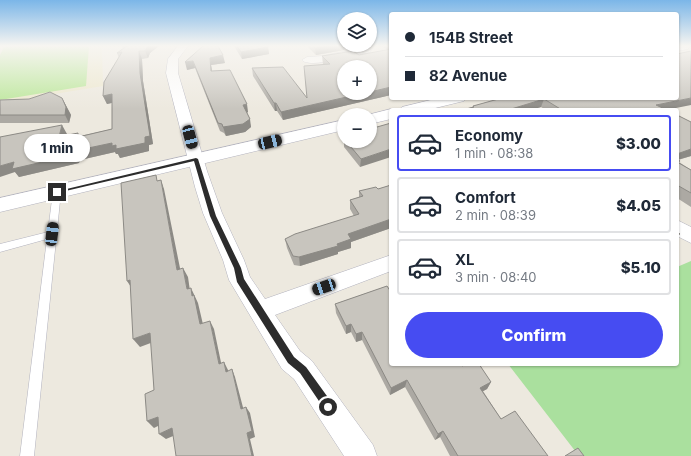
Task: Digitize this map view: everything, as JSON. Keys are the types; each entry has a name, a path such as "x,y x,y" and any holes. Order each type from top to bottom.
{"street":[{"path":"171,67 213,216 238,268 240,280 291,360 303,370 362,456"},
{"path":"416,108 450,100"},
{"path":"377,117 389,114"},
{"path":"0,205 337,127"},
{"path":"679,228 691,236"},
{"path":"259,310 389,264"}],"lane":[{"path":"27,456 57,192"},
{"path":"0,248 52,234"}],"shaded area":[{"path":"0,67 103,67 103,86 0,103"}],"green space":[{"path":"0,67 87,67 86,86 0,100"},
{"path":"691,261 691,456 579,456 510,366 679,366 679,266"}],"building":[{"path":"113,67 140,67 150,136 145,137 145,143 116,149 116,145 112,146 112,143 74,151 73,155 12,169 14,162 0,166 0,137 62,125 59,137 78,133 78,137 112,129 112,94 103,96 104,82"},
{"path":"196,67 211,67 211,71 230,70 247,104 243,105 250,119 243,124 223,127 222,124 218,123"},
{"path":"283,67 307,98 304,67 337,67 337,99 281,112 252,68"},
{"path":"377,67 389,67 389,87 377,90"},
{"path":"679,67 691,67 691,98 656,105 663,108 559,108 546,100 679,100"},
{"path":"50,92 62,98 66,107 65,115 0,115 0,100 29,99"},
{"path":"495,100 541,100 515,108 470,108 474,107 473,106"},
{"path":"679,116 691,122 691,149 679,153"},
{"path":"389,124 389,150 361,159 352,148 377,148 377,127"},
{"path":"679,163 691,170 691,193 679,186"},
{"path":"156,175 157,181 161,180 177,270 183,268 187,289 191,288 192,296 194,295 200,324 210,321 219,364 224,362 226,372 232,369 241,409 246,407 252,431 247,433 252,456 176,456 172,428 159,434 158,417 147,421 145,394 154,390 150,333 133,339 130,280 127,281 121,183"},
{"path":"389,186 389,220 348,234 351,239 337,244 338,246 299,257 293,256 285,239 295,234 359,214 350,200 363,196 359,191 376,187 378,189"},
{"path":"387,286 389,289 389,366 480,366 491,382 480,388 501,419 515,411 548,456 458,456 443,431 438,434 407,380 391,388 362,332 356,334 351,324 346,326 335,304"},
{"path":"578,448 584,456 565,456"}],"route":[{"path":"57,192 196,159 213,216 238,268 240,280 291,360 303,370 328,407"}]}
